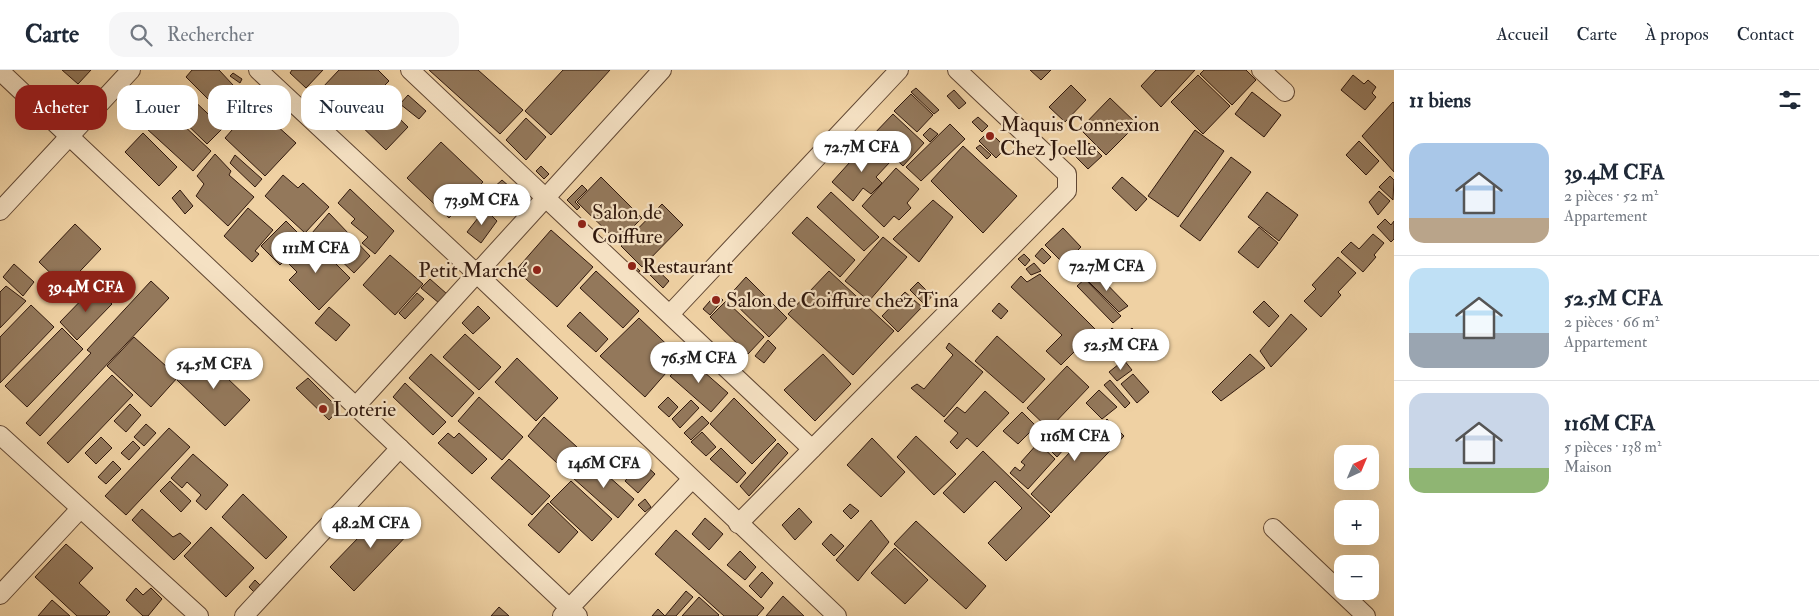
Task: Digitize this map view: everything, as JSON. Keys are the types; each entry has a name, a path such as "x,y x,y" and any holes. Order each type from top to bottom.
{"street":[{"path":"0,211 131,70"},
{"path":"258,70 477,274 837,616"},
{"path":"410,70 812,450"},
{"path":"356,406 662,70"},
{"path":"670,314 899,70"},
{"path":"738,524 1067,191 1067,174 957,70"},
{"path":"1261,70 1284,92"},
{"path":"0,71 356,406 569,613 692,479"},
{"path":"0,435 199,616"},
{"path":"244,616 400,448"},
{"path":"0,594 80,509"},
{"path":"1273,528 1366,616"}],"building":[{"path":"62,70 91,70 78,84"},
{"path":"192,70 219,70 233,85 208,85 208,99 198,89 198,85 194,85 186,77"},
{"path":"292,70 323,70 309,85 303,85 290,73"},
{"path":"339,70 378,70 389,81 385,85 325,85"},
{"path":"429,70 478,70 523,110 500,134"},
{"path":"563,70 610,70 551,135 525,111"},
{"path":"1030,70 1051,70 1041,80"},
{"path":"1156,70 1195,70 1161,107 1141,86"},
{"path":"1204,70 1246,70 1256,80 1232,105 1200,74"},
{"path":"233,73 242,79 240,83 230,76"},
{"path":"1198,75 1230,106 1203,134 1171,102"},
{"path":"1353,75 1364,84 1368,80 1376,87 1372,93 1376,97 1365,110 1341,90"},
{"path":"1071,85 1086,100 1065,122 1049,107"},
{"path":"916,88 939,110 934,114 911,92"},
{"path":"954,90 966,103 959,109 947,96"},
{"path":"1252,92 1281,115 1264,137 1235,114"},
{"path":"911,94 933,115 917,132 894,111"},
{"path":"408,95 426,111 419,119 402,106 402,102"},
{"path":"1110,98 1137,124 1106,155 1080,129"},
{"path":"1394,103 1394,172 1362,136"},
{"path":"198,104 208,114 208,130 221,130 207,144 193,130 198,130"},
{"path":"893,114 924,143 903,166 872,136"},
{"path":"978,117 988,126 982,132 972,122"},
{"path":"526,118 546,137 526,160 506,140"},
{"path":"402,121 408,127 386,150 365,130 402,130"},
{"path":"950,124 965,139 921,181 906,167"},
{"path":"930,128 938,134 930,142 923,135"},
{"path":"148,130 188,130 211,151 193,171"},
{"path":"232,130 282,130 296,143 265,176 225,138"},
{"path":"1195,130 1224,151 1178,217 1148,196"},
{"path":"989,131 1006,148 996,158 979,141"},
{"path":"143,133 177,167 159,186 125,152"},
{"path":"1359,141 1379,161 1366,175 1346,155"},
{"path":"441,142 483,182 449,218 407,178"},
{"path":"868,142 890,162 876,177 882,183 871,194 863,188 853,201 832,182"},
{"path":"1089,143 1102,156 1088,169 1075,156"},
{"path":"980,145 991,155 987,159 976,148"},
{"path":"963,146 1017,196 983,233 931,181"},
{"path":"215,154 231,171 229,175 254,197 228,226 196,196 204,184 197,176"},
{"path":"235,155 262,179 255,187 230,163"},
{"path":"1231,157 1251,172 1200,241 1180,226"},
{"path":"541,166 549,174 544,179 536,171"},
{"path":"896,168 919,189 907,203 911,208 899,220 894,216 884,227 862,206"},
{"path":"283,175 298,188 303,183 329,207 305,233 265,196"},
{"path":"1390,176 1394,180 1393,200 1379,187"},
{"path":"601,177 642,218 618,242 577,202"},
{"path":"1122,177 1147,199 1136,211 1112,188"},
{"path":"502,180 519,195 501,213 483,197"},
{"path":"582,185 587,190 575,202 580,207 577,210 567,200"},
{"path":"350,189 394,231 375,254 362,243 368,237 351,223 355,219 338,203"},
{"path":"180,190 193,206 185,214 172,198"},
{"path":"1379,191 1390,201 1378,215 1369,202"},
{"path":"831,192 879,237 864,251 817,207"},
{"path":"1267,192 1298,215 1279,241 1248,217"},
{"path":"933,200 953,217 919,262 893,239"},
{"path":"662,204 683,225 642,267 621,246"},
{"path":"248,208 273,230 255,251 259,254 252,262 224,236"},
{"path":"485,209 497,221 481,243 467,232"},
{"path":"329,213 370,256 354,273 312,233"},
{"path":"807,217 855,260 840,277 792,233"},
{"path":"1385,219 1391,225 1394,221 1394,239 1391,242 1377,227"},
{"path":"286,221 305,240 280,265 261,246"},
{"path":"75,224 101,249 65,287 39,262"},
{"path":"1259,227 1278,243 1258,268 1238,252"},
{"path":"1063,228 1081,247 1064,264 1045,245"},
{"path":"551,230 593,267 557,307 516,270"},
{"path":"1373,234 1384,243 1374,255 1376,257 1363,272 1341,252 1351,242 1359,249"},
{"path":"309,237 350,278 319,310 289,280 297,272 285,260"},
{"path":"883,237 907,257 869,301 845,281"},
{"path":"1042,248 1051,257 1044,264 1035,256"},
{"path":"1024,254 1030,260 1025,266 1018,259"},
{"path":"390,255 423,284 395,315 363,285"},
{"path":"1338,257 1356,273 1338,292 1341,295 1321,317 1304,301 1316,289 1312,285"},
{"path":"632,263 640,271 637,273 630,266"},
{"path":"1034,263 1041,271 1031,275 1026,269"},
{"path":"14,264 34,282 23,296 3,277"},
{"path":"652,265 669,281 663,288 646,271"},
{"path":"596,271 639,311 623,328 580,288"},
{"path":"829,271 894,331 853,375 788,314"},
{"path":"1095,272 1128,306 1119,312 1087,280"},
{"path":"1040,274 1096,330 1061,365 1046,351 1062,335 1011,287 1021,276 1027,282"},
{"path":"746,277 787,318 769,337 728,297"},
{"path":"430,279 447,294 439,303 421,288"},
{"path":"1085,279 1121,316 1113,323 1077,286"},
{"path":"151,281 169,298 40,436 26,423 91,353 87,350"},
{"path":"918,282 932,296 925,305 910,290"},
{"path":"6,286 26,301 0,328 0,292"},
{"path":"94,287 112,304 77,340 60,322"},
{"path":"905,292 922,307 898,332 882,316"},
{"path":"417,293 424,299 405,319 399,313"},
{"path":"716,294 723,300 710,315 703,309"},
{"path":"726,301 764,337 748,354 710,317"},
{"path":"1264,301 1279,316 1269,327 1253,312"},
{"path":"999,303 1008,311 1001,319 992,311"},
{"path":"31,305 54,327 0,383 0,337"},
{"path":"478,306 490,318 473,334 462,323"},
{"path":"329,307 350,325 336,341 315,323"},
{"path":"580,312 608,339 596,352 567,326"},
{"path":"1291,314 1307,329 1271,367 1260,351"},
{"path":"639,318 680,357 645,397 600,356"},
{"path":"62,328 83,349 27,407 5,386"},
{"path":"1112,328 1119,334 1114,339 1107,333"},
{"path":"1132,328 1142,338 1133,347 1123,336"},
{"path":"465,334 501,367 479,390 443,357"},
{"path":"997,336 1045,379 1023,403 975,361"},
{"path":"134,337 178,377 151,407 107,366"},
{"path":"768,340 776,348 764,363 755,356"},
{"path":"949,343 983,372 944,417 911,388 917,384 924,389 953,355 946,348"},
{"path":"202,354 250,400 225,426 177,380"},
{"path":"431,354 474,393 452,417 409,378"},
{"path":"823,354 851,384 815,421 784,390"},
{"path":"1250,354 1265,368 1221,401 1212,392"},
{"path":"687,357 728,393 711,412 670,376"},
{"path":"517,358 558,398 536,421 495,382"},
{"path":"1124,360 1132,370 1117,381 1109,372"},
{"path":"1067,366 1089,387 1049,429 1027,408"},
{"path":"1133,374 1149,392 1137,403 1121,384"},
{"path":"112,375 133,395 68,463 47,443"},
{"path":"308,378 339,409 329,420 296,388"},
{"path":"1110,380 1130,403 1125,408 1104,385"},
{"path":"405,383 446,422 433,435 393,397"},
{"path":"1099,390 1117,407 1102,419 1086,403"},
{"path":"985,391 1009,413 977,447 967,438 957,449 950,442 958,433 944,421 957,407 965,413"},
{"path":"479,397 523,437 502,460 458,421"},
{"path":"668,397 678,407 669,417 658,407"},
{"path":"734,398 776,440 752,464 710,424"},
{"path":"691,400 699,408 680,428 672,419"},
{"path":"130,404 141,415 126,432 114,421"},
{"path":"1022,412 1036,426 1018,444 1003,431"},
{"path":"702,416 709,423 691,440 684,433"},
{"path":"544,417 588,457 571,476 528,436"},
{"path":"1107,419 1124,436 1051,513 1031,494 1070,452 1051,434 1062,422 1084,443"},
{"path":"146,424 156,433 144,446 134,437"},
{"path":"169,428 190,447 126,515 105,496"},
{"path":"1042,428 1064,449 1057,457 1035,435"},
{"path":"702,432 716,447 706,456 691,442"},
{"path":"448,433 454,438 459,433 487,459 472,474 438,443"},
{"path":"916,436 956,474 934,495 897,457"},
{"path":"101,437 112,448 96,464 85,453"},
{"path":"872,438 905,472 881,497 847,465"},
{"path":"133,441 140,448 129,460 121,453"},
{"path":"778,443 788,453 749,496 740,486"},
{"path":"1038,443 1055,459 1028,489 1010,473 1015,467 1020,471 1025,465 1021,462"},
{"path":"721,448 746,473 737,483 710,459"},
{"path":"983,451 1050,516 1006,561 988,543 1022,508 995,481 964,513 943,493"},
{"path":"193,454 228,485 206,510 196,501 201,495 187,482 182,488 171,478"},
{"path":"509,459 550,496 532,515 491,478"},
{"path":"590,460 634,499 618,518 573,478"},
{"path":"113,461 121,469 106,484 98,477"},
{"path":"642,462 655,474 638,493 625,481"},
{"path":"170,481 191,501 181,512 160,491"},
{"path":"571,481 612,519 592,541 550,502"},
{"path":"243,494 287,537 266,559 222,517"},
{"path":"645,499 651,507 645,512 638,505"},
{"path":"548,503 578,532 559,553 528,525"},
{"path":"850,504 859,511 851,519 843,511"},
{"path":"388,507 412,530 354,591 330,567"},
{"path":"799,508 812,522 795,540 782,525"},
{"path":"142,509 173,537 180,533 191,543 174,560 132,520"},
{"path":"705,518 723,534 709,550 692,534"},
{"path":"871,520 889,542 858,581 836,560"},
{"path":"916,521 986,586 966,609 894,544"},
{"path":"211,527 254,568 226,597 184,556"},
{"path":"676,530 764,608 757,616 724,616 655,554"},
{"path":"831,534 844,546 834,556 822,544"},
{"path":"66,544 93,568 79,583 110,612 106,616 77,616 35,577"},
{"path":"895,548 928,580 905,604 871,573"},
{"path":"740,551 756,567 745,580 727,565"},
{"path":"762,572 773,583 761,598 749,586"},
{"path":"255,580 260,585 254,592 249,587"},
{"path":"136,588 143,595 151,588 162,599 148,616 143,616 126,600"},
{"path":"686,591 693,597 676,616 665,616"},
{"path":"783,596 804,616 766,616"},
{"path":"699,597 719,615 682,616"},
{"path":"52,600 70,616 38,616"},
{"path":"499,607 509,616 491,616"},
{"path":"658,609 665,616 652,616"}],"place":[{"name":"Maquis Connexion Chez Joelle","path":"990,136"},
{"name":"Salon de Coiffure","path":"582,224"},
{"name":"Restaurant","path":"632,266"},
{"name":"Petit Marché","path":"537,270"},
{"name":"Salon de Coiffure chez Tina","path":"716,300"},
{"name":"Loterie","path":"323,409"}]}
